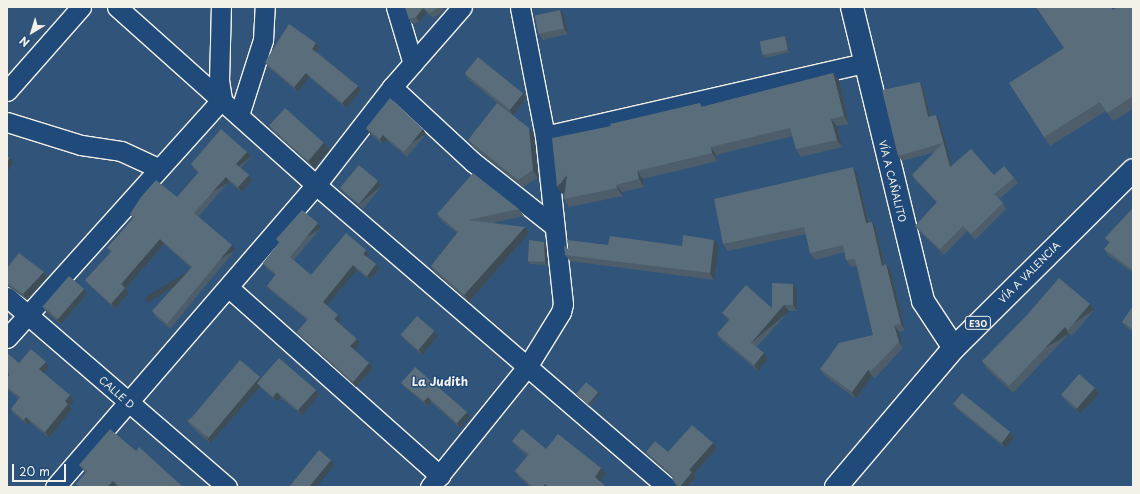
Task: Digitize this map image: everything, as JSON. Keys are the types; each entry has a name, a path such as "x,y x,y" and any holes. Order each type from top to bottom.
{"main road":[{"name":"VÍA A CAÑALITO","path":"852,7 923,301 954,348"},
{"name":"VÍA A VALENCIA","path":"836,487 954,348 1133,170"}],"street":[{"path":"7,91 81,7"},
{"path":"117,7 316,184 667,487"},
{"path":"221,7 219,81 222,99"},
{"path":"239,115 263,40 265,7"},
{"path":"396,7 412,64"},
{"path":"55,487 127,401 228,287 316,184 392,87 462,7"},
{"path":"228,287 435,481 527,367 561,312 563,304 545,136 520,7"},
{"path":"545,136 865,63"},
{"path":"392,87 473,162 554,226"},
{"path":"7,338 158,168 222,99"},
{"path":"7,122 81,144 121,151 158,168"},
{"name":"CALLE D","path":"7,297 29,314 226,487"}],"building":[{"path":"405,7 439,7 430,13 423,8 416,17 409,19"},
{"path":"1036,7 1111,7 1113,10 1118,7 1133,7 1133,96 1107,113 1100,102 1044,137 1009,83 1064,48"},
{"path":"560,10 564,29 539,34 535,15"},
{"path":"289,24 316,43 312,49 358,86 342,103 306,73 294,87 265,62"},
{"path":"785,36 788,50 762,55 760,41"},
{"path":"478,57 523,94 510,110 465,73"},
{"path":"833,73 844,116 831,119 837,140 796,149 790,128 711,147 712,153 637,171 639,179 616,185 617,188 564,199 567,175 557,187 552,138 611,126 610,124 700,103 701,107"},
{"path":"920,82 928,117 936,115 950,167 971,149 994,175 1004,166 1014,178 994,194 1003,203 971,234 963,226 940,249 915,226 937,202 912,175 943,143 898,156 882,90"},
{"path":"390,98 423,129 404,152 383,135 380,139 366,128"},
{"path":"497,103 529,128 533,170 518,180 468,140"},
{"path":"285,108 324,143 308,161 269,126"},
{"path":"221,129 247,152 236,164 249,175 238,187 226,177 194,213 232,245 167,324 152,311 192,267 160,239 121,284 125,288 111,304 85,280 112,251 107,248 134,217 130,214 141,197 156,180 177,197 199,172 191,164"},
{"path":"359,165 378,181 359,204 340,188"},
{"path":"853,167 866,223 872,222 882,266 886,264 901,324 894,325 899,342 871,371 868,370 852,392 820,369 839,343 873,335 855,259 846,260 843,245 810,253 804,227 723,244 714,199"},
{"path":"473,173 519,209 468,220 525,227 464,295 431,266 458,232 437,214"},
{"path":"1133,208 1133,270 1104,249 1110,242 1105,238"},
{"path":"302,210 318,223 290,257 311,275 346,233 366,250 363,254 376,264 367,276 353,265 323,302 338,315 334,319 357,339 350,346 369,363 353,382 297,332 308,319 267,286 276,274 263,263 280,242 276,239"},
{"path":"683,235 714,240 710,273 565,255 564,245 569,250 567,240 608,245 610,236 682,246"},
{"path":"529,240 544,242 545,262 528,261"},
{"path":"19,253 44,272 23,294 7,283 7,268"},
{"path":"69,276 84,289 58,319 43,306"},
{"path":"1059,278 1090,304 1068,330 1065,327 1009,386 982,361 1027,315"},
{"path":"772,283 793,284 793,305 784,305 751,343 764,353 754,365 717,334 730,319 722,313 746,285 772,308"},
{"path":"1133,306 1133,329 1122,322"},
{"path":"417,316 434,331 418,350 401,335"},
{"path":"31,349 46,362 39,369 70,395 65,401 68,404 45,432 26,417 24,420 11,409 20,397 7,387 7,378 10,374 7,371 7,353 19,363"},
{"path":"279,358 316,390 298,410 277,392 273,397 257,383"},
{"path":"240,360 260,377 208,438 189,421"},
{"path":"415,367 467,412 457,423 428,397 424,401 401,383"},
{"path":"1079,374 1095,388 1077,408 1061,394"},
{"path":"586,382 598,392 588,405 576,394"},
{"path":"962,393 1010,432 1001,443 953,404"},
{"path":"692,425 713,443 689,470 692,472 680,487 674,482 671,474 646,452 655,441 668,452"},
{"path":"110,429 136,451 139,447 183,487 120,487 113,481 107,487 80,487 76,484 87,471 79,465"},
{"path":"522,429 546,449 558,434 601,468 595,477 606,487 549,487 545,484 543,487 533,487 515,471 529,454 512,441"},
{"path":"319,450 331,460 309,487 289,487"}],"district":[{"name":"La Judith","path":"440,382"}]}
